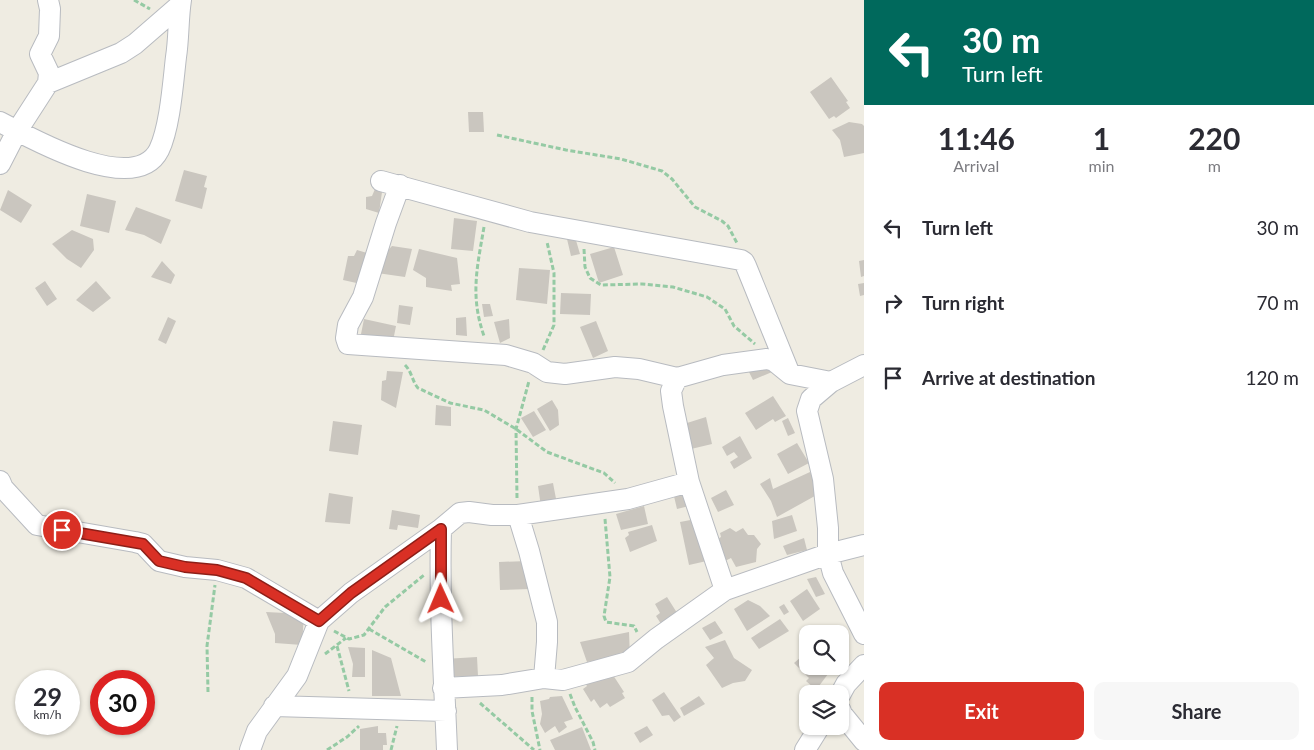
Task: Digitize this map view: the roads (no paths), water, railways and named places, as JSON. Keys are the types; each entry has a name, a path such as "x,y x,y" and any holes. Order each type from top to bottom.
{"street":[{"path":"48,0 50,9 49,36 40,54 48,73 48,83"},
{"path":"0,164 8,127 48,83 122,53 135,44 181,2"},
{"path":"8,127 45,146 89,162 120,169 137,168 146,164 158,151 168,118 177,54 181,2"},
{"path":"790,374 744,262 543,224 390,183 363,297 348,325 346,338 348,344 506,355 535,364 547,372 565,374 615,367 638,369 677,378 723,366 766,359 774,361 790,374 831,382"},
{"path":"864,365 831,382 811,399 807,411 822,479 828,528 828,554 833,573 864,634"},
{"path":"677,378 671,391 689,482 726,590"},
{"path":"0,481 3,488 37,525 143,544 159,561 185,567 217,570 246,578 319,621"},
{"path":"250,750 257,731 297,676 319,621 351,593 441,529 460,513 518,515 628,499 689,482"},
{"path":"518,515 547,622 547,642 553,679"},
{"path":"441,529 440,562 450,683 446,711 447,750"},
{"path":"450,683 502,685 553,679 628,662 644,648 726,590 828,554 864,545"},
{"path":"845,685 864,665"},
{"path":"274,706 446,711"},
{"path":"849,723 864,741"},
{"path":"805,750 814,735"}]}
